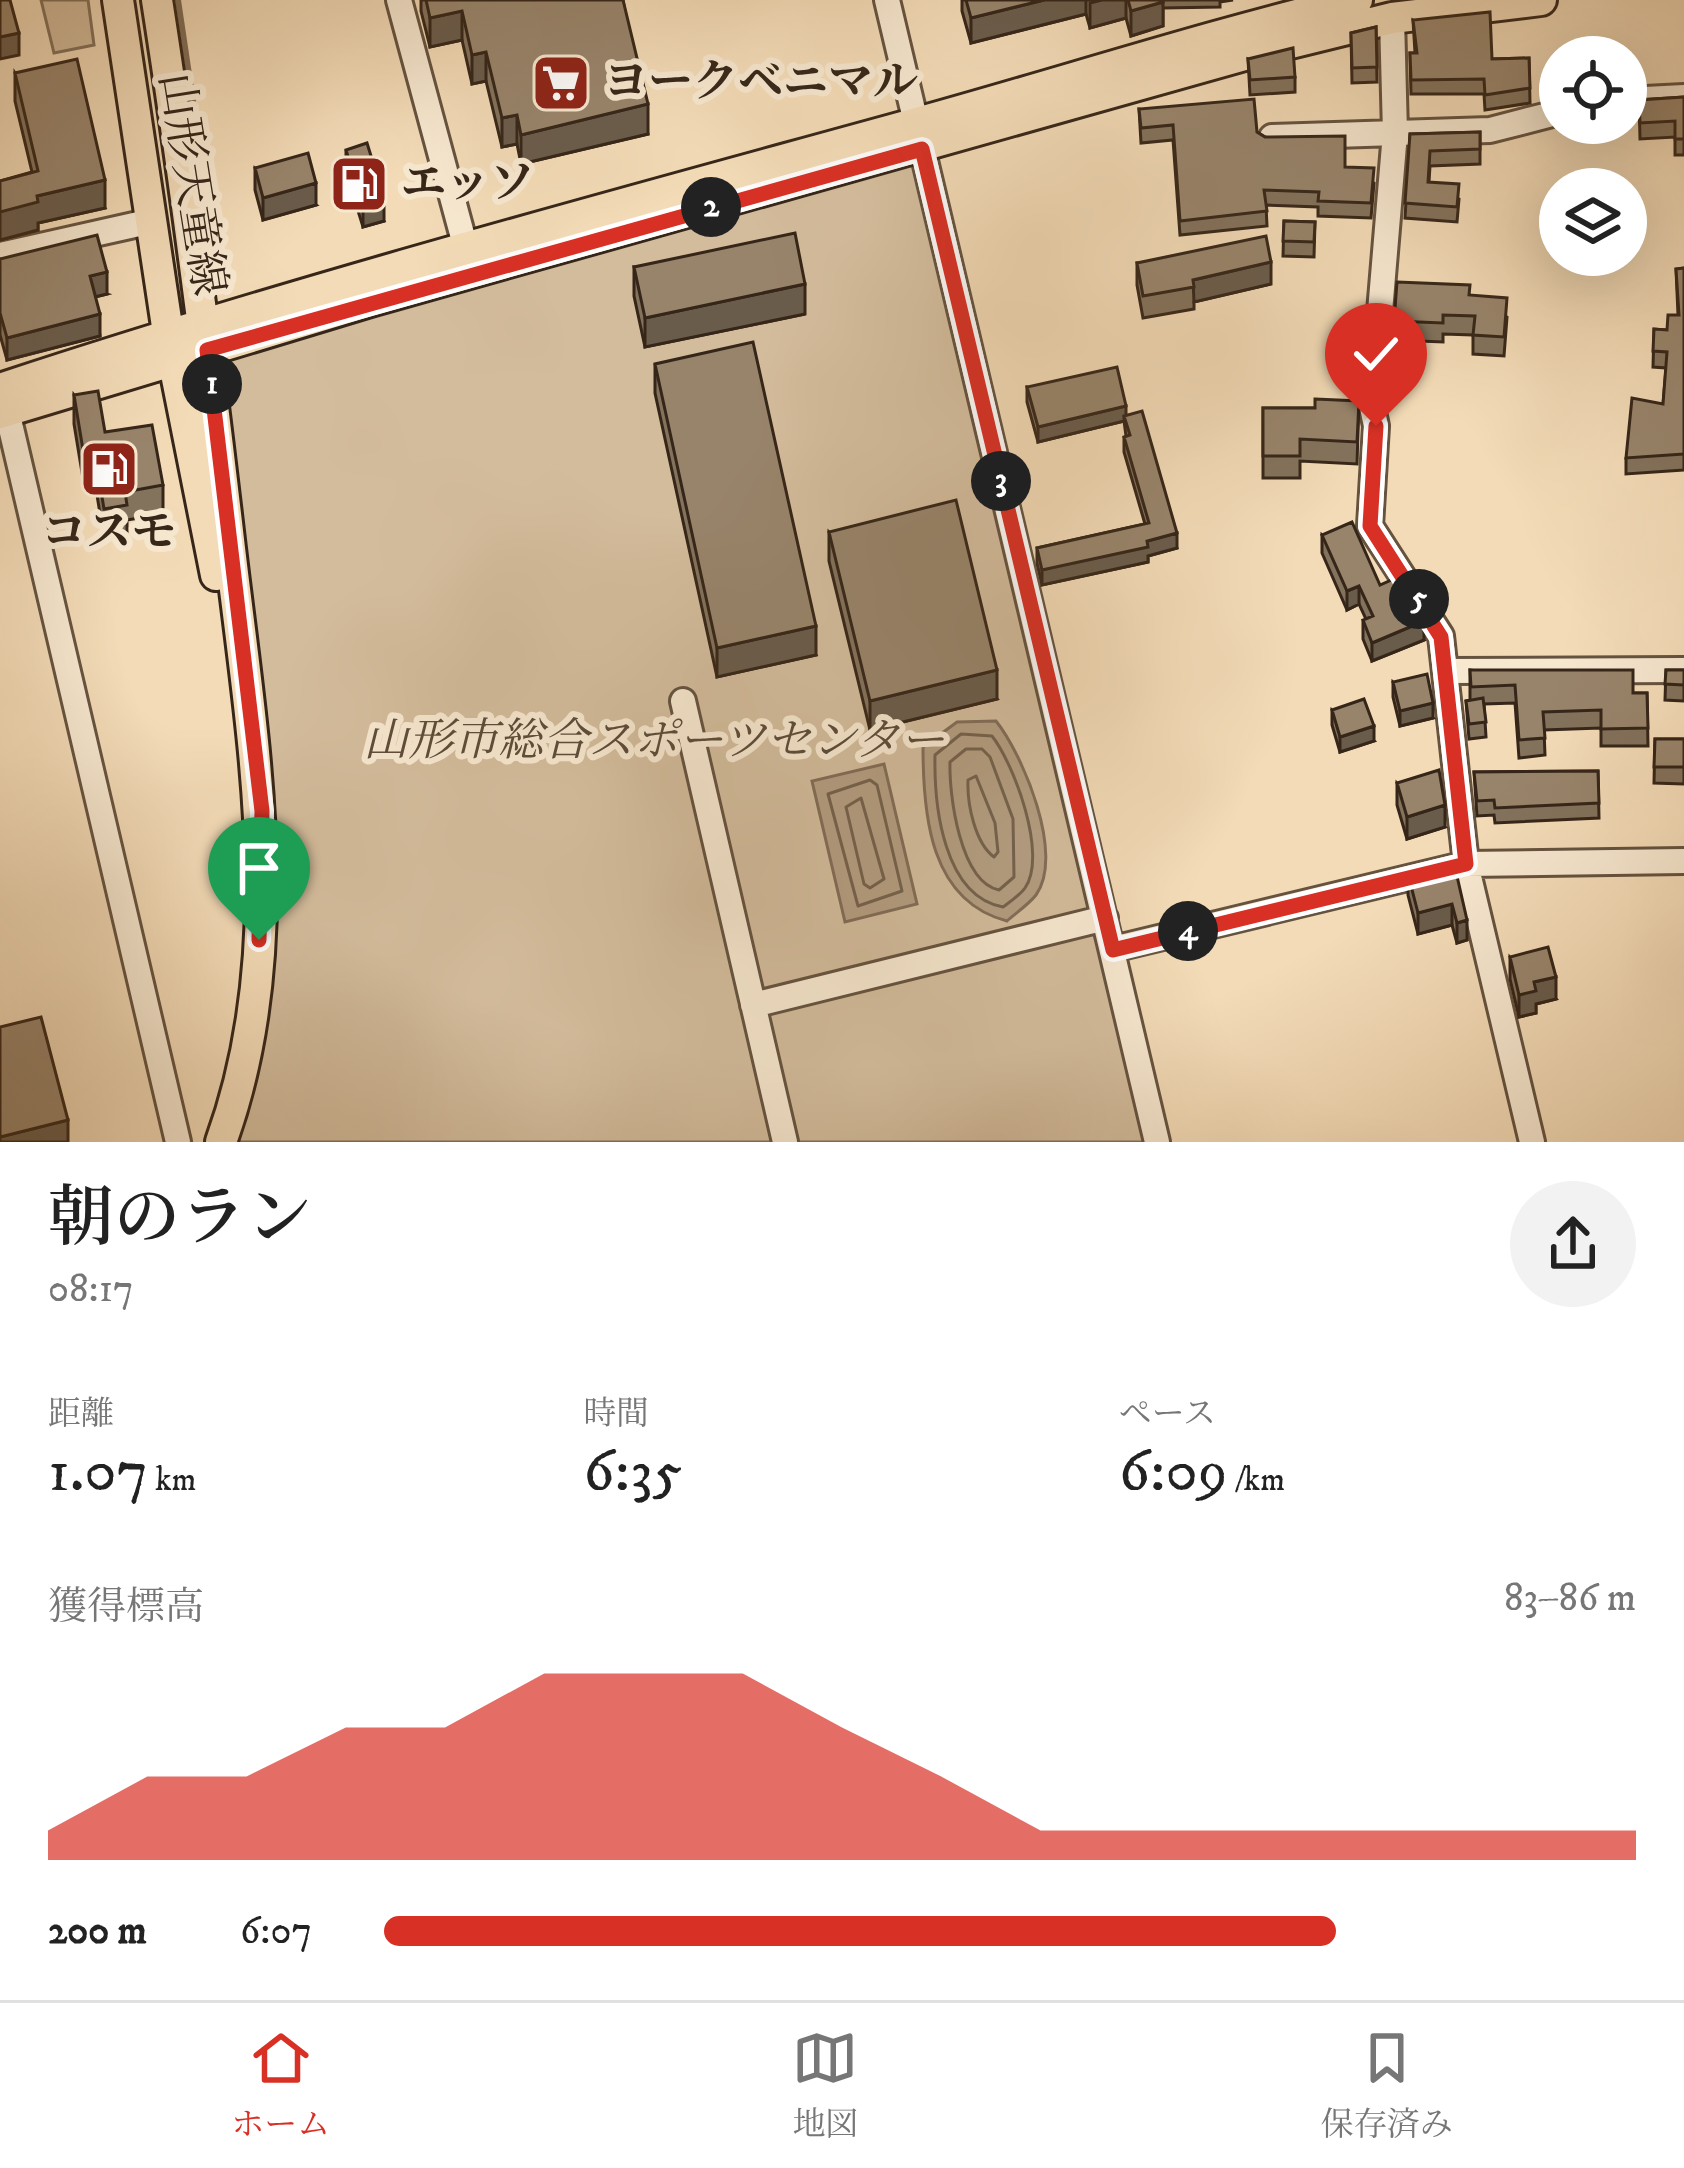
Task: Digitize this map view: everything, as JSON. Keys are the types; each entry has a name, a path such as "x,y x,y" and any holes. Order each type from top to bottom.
{"main road":[{"name":"山形天童線","path":"118,0 171,345 252,733"},
{"name":"山形天童線","path":"157,0 205,335 264,858 248,1034 221,1142"},
{"path":"2,396 918,136 1237,28 1357,0"},
{"path":"205,335 465,245 1392,18 1541,0"}],"street":[{"path":"399,0 465,245"},
{"path":"886,0 1156,1142"},
{"path":"1392,18 1395,133 1372,406 1376,426 1370,526 1441,637 1466,864 1532,1142"},
{"path":"1647,99 1684,97"},
{"path":"1271,137 1490,130 1539,117"},
{"path":"0,255 152,221"},
{"path":"2,396 178,1142"},
{"path":"1448,671 1684,670"},
{"path":"683,701 785,1142"},
{"path":"1113,950 1466,864 1684,861"},
{"path":"753,1005 1105,918"}],"green space":[{"path":"41,0 88,0 94,45 54,53"},
{"name":"山形市総合スポーツセンター","path":"922,149 1157,1142 221,1142 259,940 207,349"}],"water":[{"path":"996,721 1028,780 1046,856 1036,895 1007,921 981,911 947,875 929,827 923,773 923,747 957,722"},
{"path":"884,764 917,904 845,922 812,781"}],"building":[{"path":"0,0 10,0 19,33 0,37"},
{"name":"ヨークベニマル","path":"426,0 623,0 648,104 521,135 517,115 502,118 486,52 472,55 462,11 430,18"},
{"path":"966,0 1044,0 971,18"},
{"path":"1128,0 1162,0 1163,2 1131,11"},
{"path":"1490,12 1492,59 1529,58 1530,88 1485,95 1484,79 1411,80 1410,53 1417,53 1413,20"},
{"path":"1376,27 1377,67 1352,68 1351,33"},
{"path":"1293,48 1295,77 1250,80 1248,59"},
{"path":"77,59 105,180 37,196 38,202 0,212 0,181 38,171 15,73"},
{"path":"1684,97 1684,139 1675,139 1675,121 1647,123 1647,99"},
{"path":"1254,99 1257,132 1265,137 1345,136 1345,167 1374,168 1371,203 1318,201 1319,192 1264,190 1267,211 1180,221 1173,125 1141,128 1139,109"},
{"path":"1480,132 1480,149 1430,151 1428,182 1459,184 1457,207 1405,203 1410,134"},
{"path":"367,143 384,198 363,205 346,150"},
{"path":"308,153 316,183 263,198 255,168"},
{"path":"1284,221 1315,222 1314,242 1283,241"},
{"path":"795,233 805,284 645,318 634,267"},
{"path":"97,235 107,272 90,276 100,314 7,338 0,313 0,259"},
{"path":"1266,236 1271,262 1193,280 1194,287 1143,296 1137,263"},
{"path":"1684,268 1684,454 1626,458 1632,398 1663,404 1667,352 1653,351 1654,329 1667,330 1668,315 1679,315 1676,269"},
{"path":"1397,282 1470,285 1469,295 1507,298 1504,337 1473,335 1475,316 1443,315 1443,323 1394,321"},
{"path":"753,342 816,626 717,648 655,364"},
{"path":"1117,367 1126,406 1038,427 1027,387"},
{"path":"98,391 105,432 152,425 163,485 125,492 127,505 104,509 95,454 84,456 74,395"},
{"path":"1315,399 1359,401 1357,442 1300,439 1300,456 1263,456 1263,408 1315,408"},
{"path":"1142,411 1177,533 1147,541 1148,547 1042,570 1037,548 1149,523 1124,437 1130,435 1124,416"},
{"path":"956,500 997,670 870,701 829,532"},
{"path":"1352,522 1380,585 1396,578 1424,621 1372,643 1363,620 1373,616 1359,586 1347,591 1322,535"},
{"path":"1470,670 1633,670 1633,693 1647,693 1648,728 1601,729 1601,710 1543,712 1545,738 1519,740 1515,685 1471,687"},
{"path":"1666,670 1684,670 1684,685 1665,684"},
{"path":"1427,674 1433,703 1400,711 1393,682"},
{"path":"1483,698 1486,722 1469,724 1466,701"},
{"path":"1364,699 1374,726 1340,737 1332,710"},
{"path":"1655,739 1684,739 1684,767 1654,767"},
{"path":"1439,770 1445,805 1407,817 1397,783"},
{"path":"1598,771 1599,803 1495,808 1494,800 1477,801 1474,772"},
{"path":"1454,863 1467,920 1457,923 1452,904 1418,913 1408,874"},
{"path":"1548,947 1556,977 1534,982 1536,991 1519,995 1510,957"},
{"path":"41,1017 68,1120 0,1137 0,1027"}],"waterway":[{"path":"178,0 211,223"}],"place":[{"name":"ヨークベニマル","path":"561,83"},
{"name":"エッソ","path":"359,184"},
{"name":"コスモ","path":"109,469"}],"route":[{"path":"259,940 262,811 207,350 922,149 1113,950 1466,864 1448,664 1441,637 1370,526 1376,426"}]}
